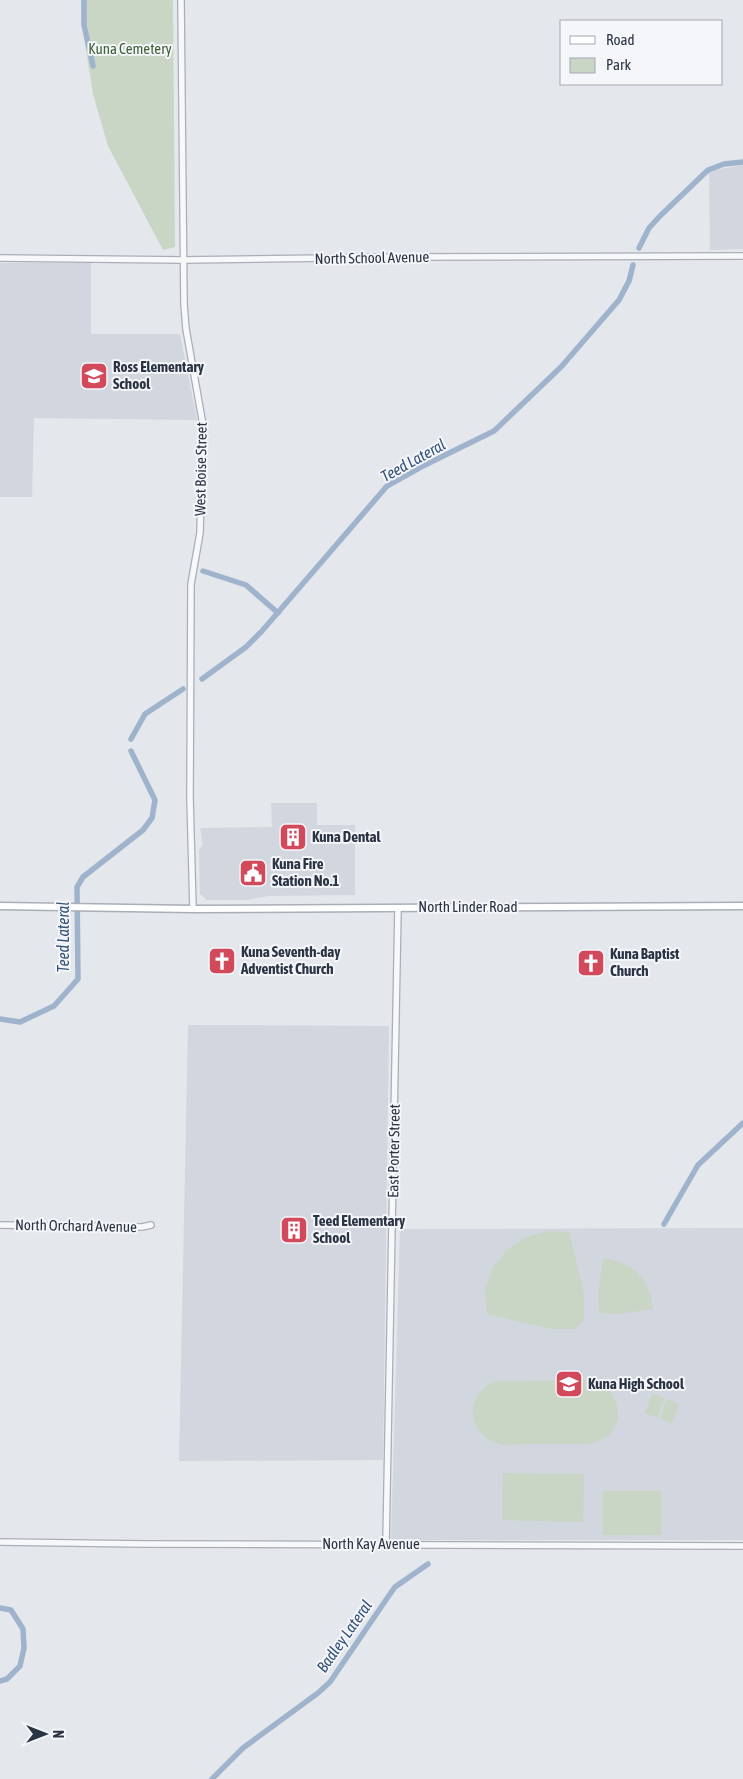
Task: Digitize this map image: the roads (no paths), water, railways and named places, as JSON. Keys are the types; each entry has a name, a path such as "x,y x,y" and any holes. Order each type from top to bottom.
{"main road":[{"name":"North Linder Road","path":"0,906 193,909 743,906"}],"street":[{"name":"West Boise Street","path":"181,0 183,260 186,329 204,425 200,533 191,584 190,798 193,909"},
{"name":"North School Avenue","path":"0,258 183,260 743,256"},
{"name":"East Porter Street","path":"386,1544 398,908"},
{"name":"North Orchard Avenue","path":"0,1225 142,1227 151,1225"},
{"name":"North Kay Avenue","path":"0,1542 743,1546"}],"waterway":[{"path":"84,0 84,25 93,66"},
{"name":"Teed Lateral","path":"639,248 649,228 708,170 724,164 743,162"},
{"name":"Teed Lateral","path":"202,679 246,647 262,631 387,486 494,431 561,367 619,300 629,281 633,265"},
{"path":"203,571 246,585 278,613"},
{"name":"Teed Lateral","path":"131,739 145,714 183,689"},
{"name":"Teed Lateral","path":"0,1019 20,1022 54,1006 78,979 77,887 83,877 143,830 152,818 155,800 131,751"},
{"name":"Badley Lateral","path":"664,1224 698,1165 743,1123"},
{"name":"Badley Lateral","path":"212,1779 243,1748 318,1693 330,1682 395,1587 428,1564"},
{"name":"Teed Lateral","path":"0,1608 11,1610 23,1629 24,1648 20,1666 7,1679 0,1681"}],"place":[{"name":"Ross Elementary School","path":"94,376"},
{"name":"Kuna Dental","path":"293,837"},
{"name":"Kuna Fire Station No.1","path":"253,873"},
{"name":"Kuna Seventh-day Adventist Church","path":"222,961"},
{"name":"Kuna Baptist Church","path":"591,963"},
{"name":"Teed Elementary School","path":"294,1230"},
{"name":"Kuna High School","path":"569,1384"}],"park label":[{"name":"Kuna Cemetery","path":"130,49"}]}
